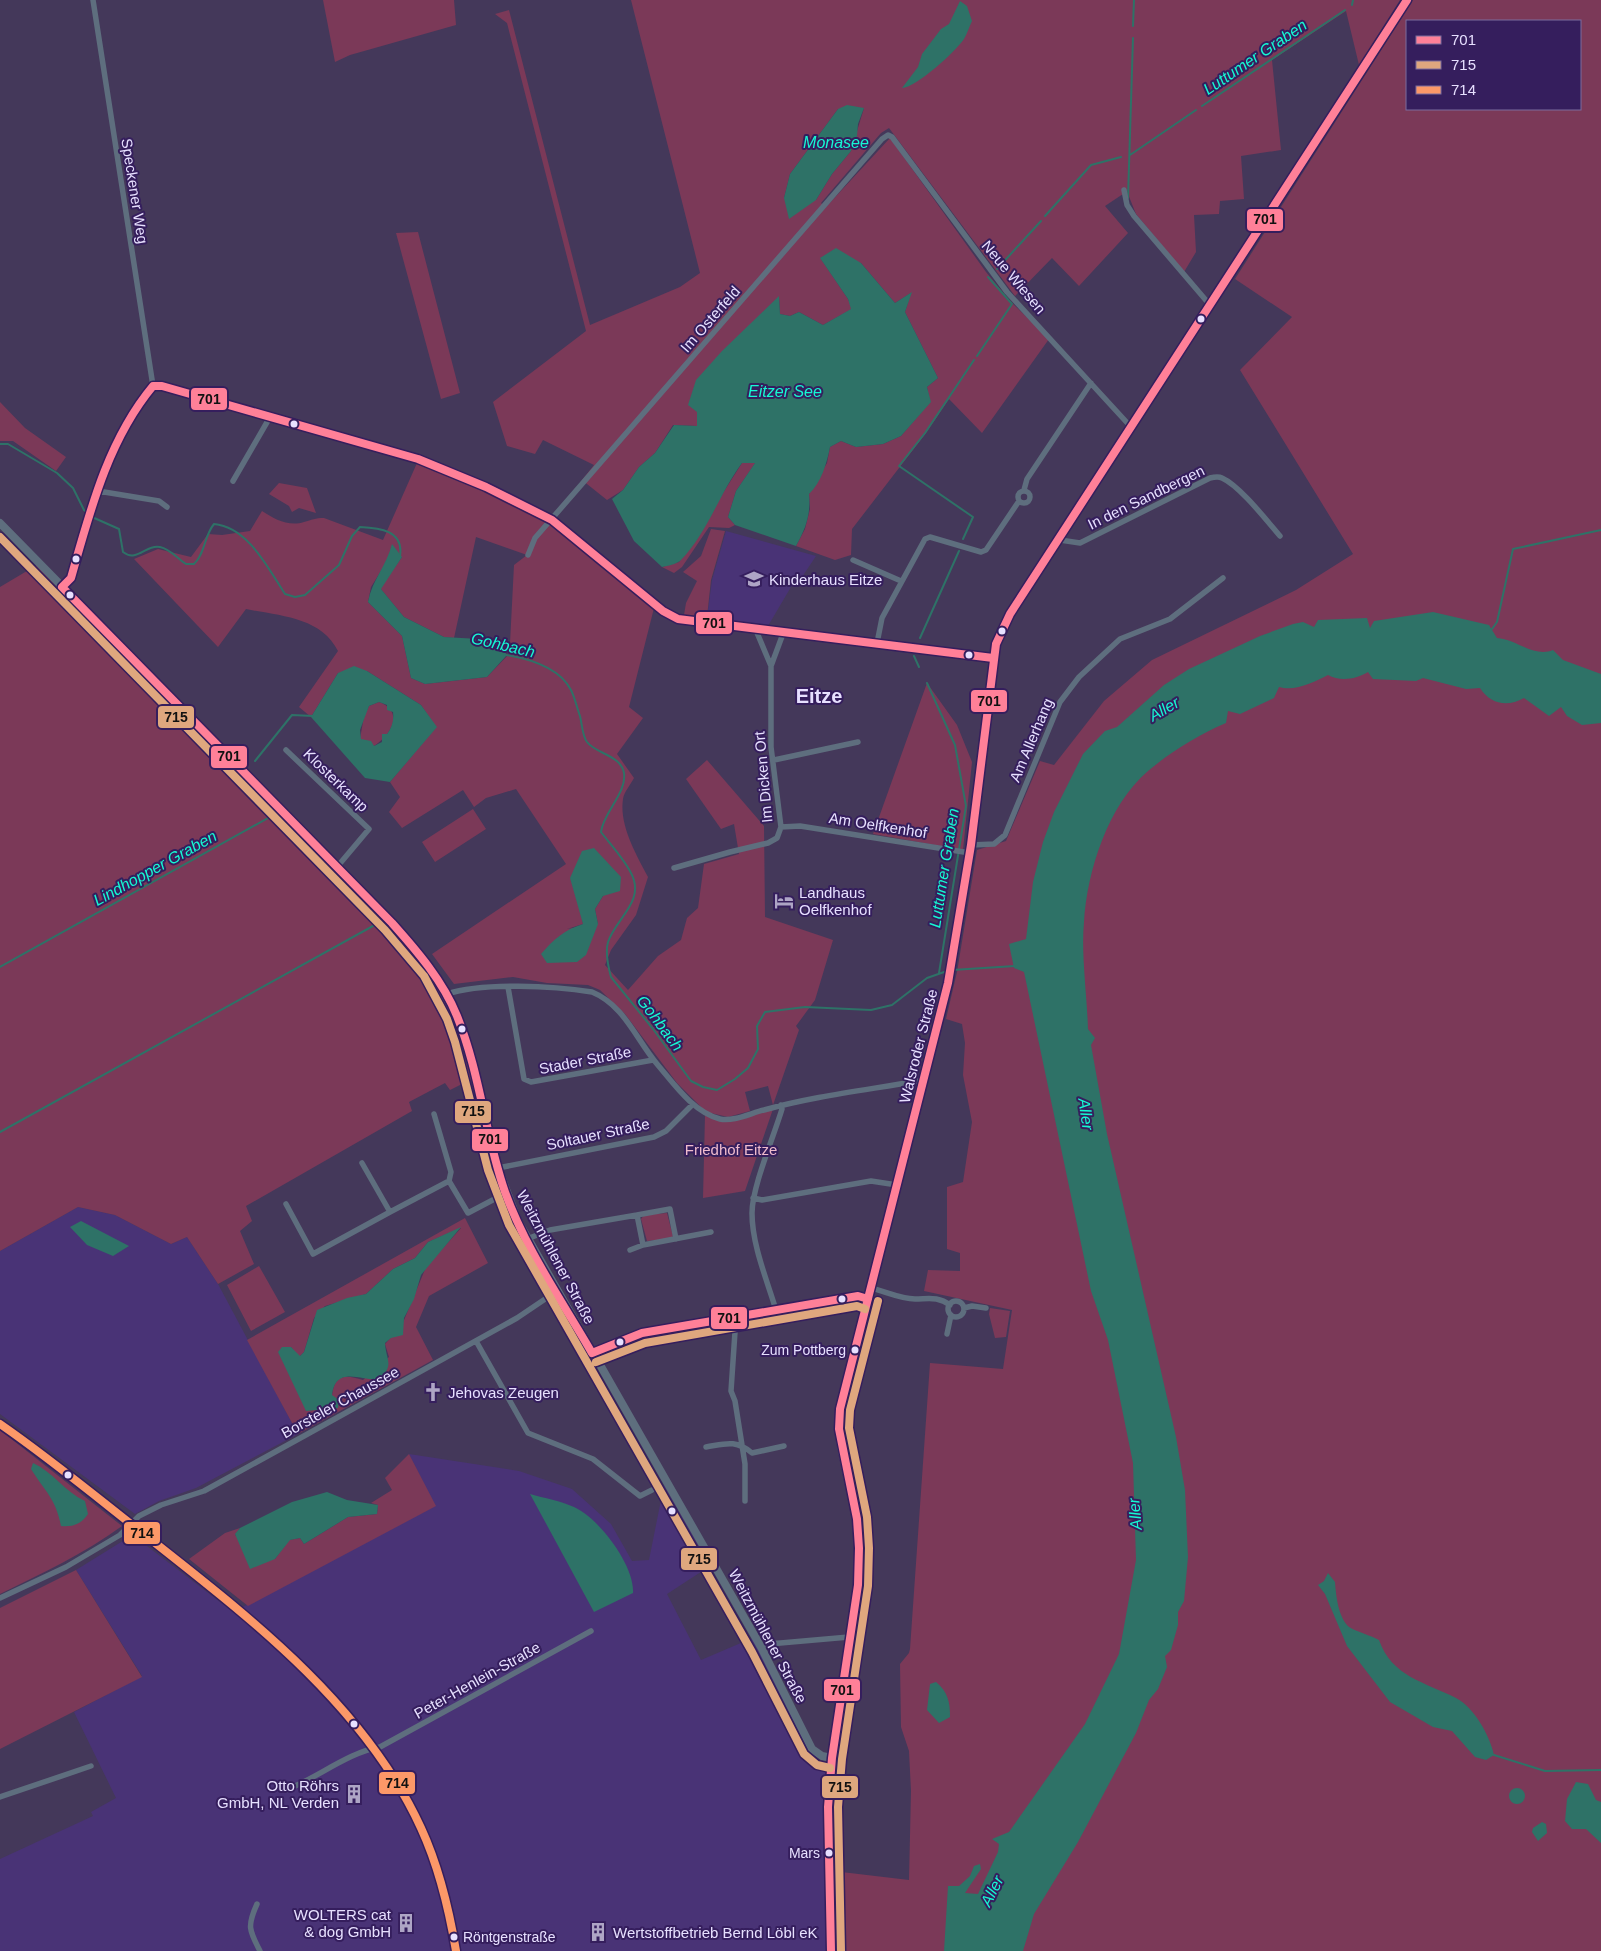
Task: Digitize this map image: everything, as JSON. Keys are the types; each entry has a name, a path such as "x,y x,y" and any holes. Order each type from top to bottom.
{"main road":[{"name":"Walsroder Straße","path":"831,1951 828,1807 832,1758 858,1585 859,1548 857,1519 842,1448 840,1419 868,1299 948,983 969,850 996,644 1010,614 1060,540 1407,0"}],"street":[{"name":"Speckener Weg","path":"93,0 153,386"},
{"name":"Neue Wiesen","path":"888,135 892,137 1007,292 1131,427"},
{"name":"Im Osterfeld","path":"528,555 535,538 882,139 888,135"},
{"path":"1124,190 1127,206 1134,216 1210,305"},
{"path":"877,643 882,618 926,539 930,537 976,552 986,550 1019,501 1019,493 1024,490 1027,479 1091,383"},
{"path":"62,587 71,578 98,491 126,426 143,396 153,386 162,386 418,459 486,487 552,520 663,611 678,619 993,658"},
{"path":"233,481 270,417"},
{"name":"In den Sandbergen","path":"1060,540 1080,544 1217,476 1245,497 1280,536"},
{"path":"1019,501 1025,503 1030,499 1030,493 1024,490"},
{"path":"98,491 159,501 166,507"},
{"name":"Weitzmühlener Straße","path":"0,523 402,934 432,970 447,994 465,1040 498,1168 506,1193 527,1239 761,1647 812,1749 822,1756 832,1758"},
{"path":"853,560 901,581"},
{"name":"Am Allerhang","path":"969,850 994,844 1005,835 1060,702 1079,677 1120,639 1170,619 1223,578"},
{"name":"Im Dicken Ort","path":"756,628 771,666"},
{"name":"Im Dicken Ort","path":"674,868 730,852 768,844 777,838 781,827 771,747 771,666 784,631"},
{"path":"774,760 858,742"},
{"name":"Klosterkamp","path":"286,750 368,829 337,867"},
{"name":"Am Oelfkenhof","path":"781,827 800,826 954,850 969,850"},
{"path":"447,994 456,991 508,987 546,987 599,994 624,1016 653,1060 693,1104 715,1117 727,1120 781,1105 918,1081 923,1082"},
{"name":"Stader Straße","path":"508,987 524,1079 531,1082 653,1060"},
{"name":"Soltauer Straße","path":"498,1168 654,1137 670,1127 693,1104"},
{"path":"776,1310 753,1228 754,1198 782,1109 781,1105"},
{"path":"434,1114 451,1172 449,1181 468,1212 506,1193"},
{"path":"362,1163 390,1212"},
{"path":"286,1204 314,1254 449,1181"},
{"path":"754,1198 762,1200 871,1181 897,1185"},
{"path":"527,1239 550,1230 670,1209 676,1239"},
{"path":"637,1215 643,1245"},
{"path":"630,1250 643,1245 711,1232"},
{"path":"871,1288 914,1299 928,1296 950,1305"},
{"name":"Borsteler Chaussee","path":"0,1598 66,1567 132,1525 139,1516 204,1491 517,1318 557,1292"},
{"path":"592,1353 642,1333 858,1296 868,1299"},
{"path":"947,1334 951,1315 948,1310 950,1305 957,1301 962,1303 964,1308"},
{"path":"951,1315 960,1316 964,1308 972,1306 986,1308"},
{"path":"736,1317 731,1391 735,1401 743,1445 745,1501"},
{"path":"476,1341 528,1433 593,1459 640,1496 652,1490"},
{"path":"0,1424 49,1459 233,1603 296,1659 341,1707 373,1748 414,1812 429,1846 439,1877 456,1951"},
{"path":"706,1447 732,1443 743,1445 752,1453 784,1446"},
{"name":"Peter-Henlein-Straße","path":"286,1790 373,1748 380,1747 591,1631"},
{"path":"761,1647 768,1644 850,1636"},
{"path":"0,1798 91,1766"},
{"path":"257,1904 250,1919 249,1931 260,1951"}],"shaded area":[{"name":"Kinderhaus Eitze","path":"726,531 816,556 802,577 798,575 768,626 707,618 712,580"},
{"path":"78,1207 115,1215 171,1244 187,1237 218,1284 298,1434 196,1488 159,1501 135,1514 0,1414 0,1251"},
{"path":"409,1454 519,1471 572,1489 611,1524 632,1561 649,1560 664,1485 710,1566 667,1594 701,1660 755,1637 814,1755 827,1769 828,1951 0,1951 0,1859 93,1816 91,1812 116,1798 74,1712 142,1676 76,1570 126,1539 139,1540 233,1612 435,1506"}],"green space":[{"path":"323,0 454,0 456,25 350,55 335,62"},
{"path":"631,0 1400,0 1359,65 1346,11 1272,60 1281,150 1241,156 1244,199 1220,201 1219,214 1194,215 1196,252 1184,272 1136,214 1128,194 1123,194 1105,206 1128,233 1079,286 1052,258 1015,296 889,128 881,133 821,203 826,207 890,138 986,272 1010,301 1049,339 982,433 949,399 926,433 852,529 851,555 835,560 796,546 805,529 810,509 809,494 827,463 830,447 841,441 856,447 883,444 901,436 930,402 927,387 938,378 905,312 911,293 895,303 861,263 821,259 848,299 852,309 823,325 799,312 790,316 780,314 779,297 697,412 697,426 673,425 655,453 639,467 623,490 607,500 582,480 594,465 543,440 535,454 507,446 493,402 586,331 507,23 495,14 509,10 590,325 680,287 700,273","holes":["864,108 851,151 832,174 816,200 784,198 790,174 838,109"]},
{"path":"1413,0 1601,0 1601,1951 834,1951 833,1871 909,1880 911,1791 909,1751 901,1727 900,1664 910,1649 930,1363 1003,1369 1012,1310 924,1291 928,1270 960,1271 960,1253 947,1249 947,1187 963,1182 972,1122 963,1075 965,1043 962,1024 946,1019 957,972 977,850 1006,841 1040,761 1054,765 1104,701 1152,660 1296,590 1353,554 1240,370 1292,317 1235,279"},
{"path":"418,232 460,393 441,399 396,233"},
{"path":"0,402 25,428 66,457 56,471 13,441 0,441"},
{"path":"756,462 736,491 728,517 735,525 729,528 709,527 682,567 674,573 662,567 679,562 742,463"},
{"path":"417,463 464,481 549,520 654,608 629,707 643,718 617,754 634,778 624,796 622,809 626,829 638,859 648,877 636,915 611,950 605,965 628,990 658,956 681,940 687,918 698,908 704,864 739,854 734,824 721,829 686,779 707,760 764,826 765,917 833,940 815,1000 796,1026 799,1030 773,1105 768,1086 745,1092 750,1111 728,1117 706,1112 677,1083 625,1014 600,990 588,985 547,983 513,977 454,984 432,954 566,864 516,789 486,798 474,807 463,790 402,828 389,812 400,797 390,782 436,727 421,705 367,671 338,673 311,717 299,707 338,651 331,640 321,631 286,616 246,609 218,647 134,559 158,549 191,557 208,534 222,535 250,531 262,511 277,519 293,524 324,518 383,540","holes":["476,537 527,555 514,565 510,643 512,650 509,656 487,677 425,684 411,678 402,636 368,602 371,587 389,558 402,557 380,588 404,617 444,637 454,638","621,877 603,896 595,909 598,924 567,929 583,924 581,912"]},
{"path":"279,483 307,488 316,513 299,508 292,512 289,506 269,494"},
{"path":"711,529 725,531 711,580 707,617 684,615 686,603 697,581 683,572 701,556"},
{"path":"37,565 99,634 429,972 442,992 472,1079 450,1090 445,1083 409,1102 412,1111 246,1206 252,1221 240,1231 254,1264 218,1284 187,1237 171,1244 115,1215 78,1207 0,1251 0,587"},
{"path":"927,683 957,725 972,762 963,850 873,834"},
{"path":"379,702 387,706 392,712 393,724 386,736 374,746 360,739 364,716 369,706"},
{"path":"473,809 486,829 435,862 422,842"},
{"name":"Friedhof Eitze","path":"773,1109 745,1191 703,1198 705,1115 718,1120"},
{"path":"667,1213 673,1236 670,1239 647,1241 641,1219 644,1215"},
{"path":"465,1218 488,1263 429,1296 416,1327 433,1360 298,1434 247,1340","holes":["461,1228 426,1267 402,1325 385,1344 389,1357 363,1380 342,1377 333,1388 332,1395 282,1347 291,1347 299,1357 304,1352 314,1318 325,1306 366,1294 393,1269 415,1258 428,1242"]},
{"path":"259,1266 285,1312 251,1331 227,1285"},
{"path":"990,1308 1010,1311 1006,1337 995,1338 989,1314"},
{"path":"0,1430 122,1526 78,1554 0,1594"},
{"path":"409,1454 436,1506 248,1606 189,1559 225,1533 240,1528 235,1535 275,1559 289,1540 300,1538 304,1544 348,1517 377,1514 378,1505 371,1503 392,1490 385,1478"},
{"path":"76,1570 142,1677 0,1749 0,1608"}],"water":[{"path":"960,1 967,6 972,21 964,39 953,52 926,75 917,82 902,88 918,67 922,54 941,29 949,24"},
{"name":"Monasee","path":"847,105 864,108 851,151 832,174 816,200 789,219 784,198 790,174 838,109"},
{"name":"Eitzer See","path":"836,248 861,263 895,303 912,292 905,312 938,378 927,387 931,402 901,436 883,444 856,447 841,441 830,447 823,472 809,494 807,521 796,546 735,525 728,517 736,491 755,463 742,463 698,539 680,561 662,567 634,541 612,499 623,490 639,467 655,453 674,425 697,426 697,412 688,405 696,380 722,351 779,296 780,314 790,316 799,312 823,325 851,309 848,299 820,258"},
{"path":"392,544 402,557 381,589 404,617 444,637 479,639 500,646 507,655 487,677 425,684 411,678 402,636 368,602"},
{"name":"Aller","path":"1433,612 1489,625 1497,638 1511,641 1539,652 1553,650 1563,660 1601,674 1601,723 1582,725 1567,716 1561,707 1549,716 1524,698 1512,703 1500,703 1489,698 1480,688 1466,689 1423,678 1416,681 1373,679 1368,672 1348,679 1328,675 1298,687 1279,687 1274,698 1240,714 1228,711 1226,723 1195,738 1176,750 1148,771 1134,785 1111,820 1102,840 1090,882 1083,934 1088,1029 1095,1038 1091,1045 1107,1134 1176,1437 1185,1490 1188,1557 1184,1601 1178,1612 1178,1625 1171,1650 1165,1656 1167,1667 1158,1689 1149,1700 1136,1733 1078,1842 1034,1914 1023,1951 944,1951 948,1886 959,1886 970,1876 974,1866 980,1864 981,1869 965,1893 978,1894 998,1852 999,1844 992,1839 1009,1832 1085,1724 1119,1654 1136,1560 1133,1463 1108,1340 1091,1291 1024,972 1014,968 1009,944 1026,939 1033,882 1043,842 1054,812 1083,754 1105,731 1117,727 1164,685 1189,669 1260,636 1293,624 1303,622 1314,627 1318,620 1367,618 1370,628 1374,621"},
{"path":"354,666 367,671 421,705 437,727 390,782 365,778 311,717 338,673","holes":["379,702 387,705 387,710 393,712 392,724 387,734 382,734 382,742 374,746 371,741 361,739 360,730 369,706"]},
{"path":"594,848 621,877 620,891 603,896 595,909 598,924 586,955 577,962 547,963 541,954 555,939 576,926 583,924 570,878 582,851"},
{"path":"81,1221 129,1246 113,1256 87,1245 70,1227"},
{"path":"461,1227 421,1275 414,1299 404,1318 403,1335 391,1338 385,1343 388,1366 384,1375 379,1380 350,1377 338,1380 332,1395 339,1400 338,1408 306,1411 278,1352 282,1347 291,1347 300,1356 304,1352 317,1310 347,1298 366,1294 393,1269 415,1258 428,1242"},
{"path":"33,1463 47,1471 71,1493 85,1501 88,1514 83,1520 70,1526 61,1526 53,1501 31,1469"},
{"path":"327,1492 347,1500 378,1505 377,1514 348,1517 304,1544 300,1538 290,1540 275,1559 250,1569 235,1534 240,1528 292,1502"},
{"path":"530,1494 574,1507 594,1521 614,1544 622,1557 632,1582 633,1593 594,1612"},
{"path":"1328,1573 1335,1582 1340,1612 1345,1623 1355,1630 1379,1640 1392,1662 1411,1677 1463,1702 1480,1723 1489,1739 1494,1755 1486,1760 1475,1757 1452,1731 1433,1727 1390,1702 1347,1646 1325,1594 1318,1585 1324,1581"},
{"path":"936,1682 946,1694 950,1712 950,1717 939,1723 927,1710 930,1684"},
{"path":"1576,1782 1588,1784 1596,1800 1601,1802 1601,1843 1586,1829 1572,1829 1565,1821 1567,1799"},
{"path":"1514,1788 1520,1788 1525,1793 1523,1802 1514,1804 1509,1799 1509,1793"},
{"path":"1542,1822 1546,1824 1547,1833 1538,1841 1532,1832 1533,1828"}],"waterway":[{"path":"1133,26 1134,0"},
{"name":"Luttumer Graben","path":"1352,5 1353,0"},
{"name":"Luttumer Graben","path":"1202,106 1345,10"},
{"path":"1128,198 1133,38"},
{"name":"Luttumer Graben","path":"1130,155 1196,110"},
{"name":"Luttumer Graben","path":"1045,216 1091,165 1121,157"},
{"name":"Luttumer Graben","path":"997,269 1041,221"},
{"name":"Luttumer Graben","path":"977,356 1012,304 988,277"},
{"name":"Luttumer Graben","path":"963,539 973,517 899,466 925,433 974,360"},
{"name":"Gohbach","path":"0,444 8,444 57,473 73,488 84,510 92,517 119,529 123,552 128,555 160,547 186,564 194,564 198,560 214,524 226,527 237,533 256,550 285,594 295,597 305,595 339,565 352,536 360,527 375,528 389,532 398,541 400,556"},
{"path":"1492,629 1497,622 1513,549 1601,530"},
{"name":"Luttumer Graben","path":"920,638 959,551"},
{"name":"Gohbach","path":"506,655 543,665 559,675 571,690 587,742 613,758 622,767 624,773 622,788 606,818 601,832 631,873 635,883 635,892 628,909 608,942 609,968 611,977 653,1029 691,1081 703,1087 717,1090 748,1068 758,1049 757,1026 765,1012 805,1007 871,1010 892,1005 927,978 947,971"},
{"name":"Luttumer Graben","path":"914,656 919,667"},
{"name":"Luttumer Graben","path":"927,683 955,745 966,806 939,973"},
{"name":"Lindhopper Graben","path":"255,761 292,715 313,716"},
{"name":"Lindhopper Graben","path":"0,967 277,813 242,776"},
{"path":"0,1132 382,921"},
{"name":"Gohbach","path":"952,970 1015,966"},
{"path":"1494,1755 1545,1771 1601,1770"}],"transit line":[{"name":"701","path":"831,1951 828,1807 832,1758 858,1585 859,1548 857,1519 839,1429 840,1409 948,983 971,845 996,644 1010,614 1407,0"},
{"name":"701","path":"62,587 71,578 93,502 112,453 137,407 153,386 162,386 418,459 486,487 552,520 663,611 678,619 993,658"},
{"name":"715","path":"0,537 385,930 424,976 447,1019 455,1042 488,1170 509,1225 752,1652 804,1754 817,1765 830,1768"},
{"name":"701","path":"62,587 392,923 437,979 451,1003 465,1038 492,1148 505,1192 534,1255 592,1353"},
{"name":"701","path":"592,1353 642,1333 858,1296 868,1299"},
{"name":"715","path":"841,1951 838,1807 842,1759 868,1586 869,1548 867,1517 849,1428 850,1410 878,1301"},
{"name":"715","path":"596,1362 645,1343 857,1306 865,1309"},
{"name":"714","path":"0,1424 61,1468 234,1606 307,1672 340,1707 371,1745 398,1785 421,1828 443,1888 456,1951"}],"place":[{"name":"Kinderhaus Eitze","path":"754,579"},
{"name":"Landhaus Oelfkenhof","path":"784,901"},
{"name":"Zum Pottberg","path":"855,1350"},
{"name":"Jehovas Zeugen","path":"433,1392"},
{"name":"Otto Röhrs GmbH, NL Verden","path":"354,1794"},
{"name":"Mars","path":"829,1853"},
{"name":"WOLTERS cat & dog GmbH","path":"406,1923"},
{"name":"Wertstoffbetrieb Bernd Löbl eK","path":"598,1932"},
{"name":"Röntgenstraße","path":"454,1937"}],"district":[{"name":"Eitze","path":"819,696"}]}
